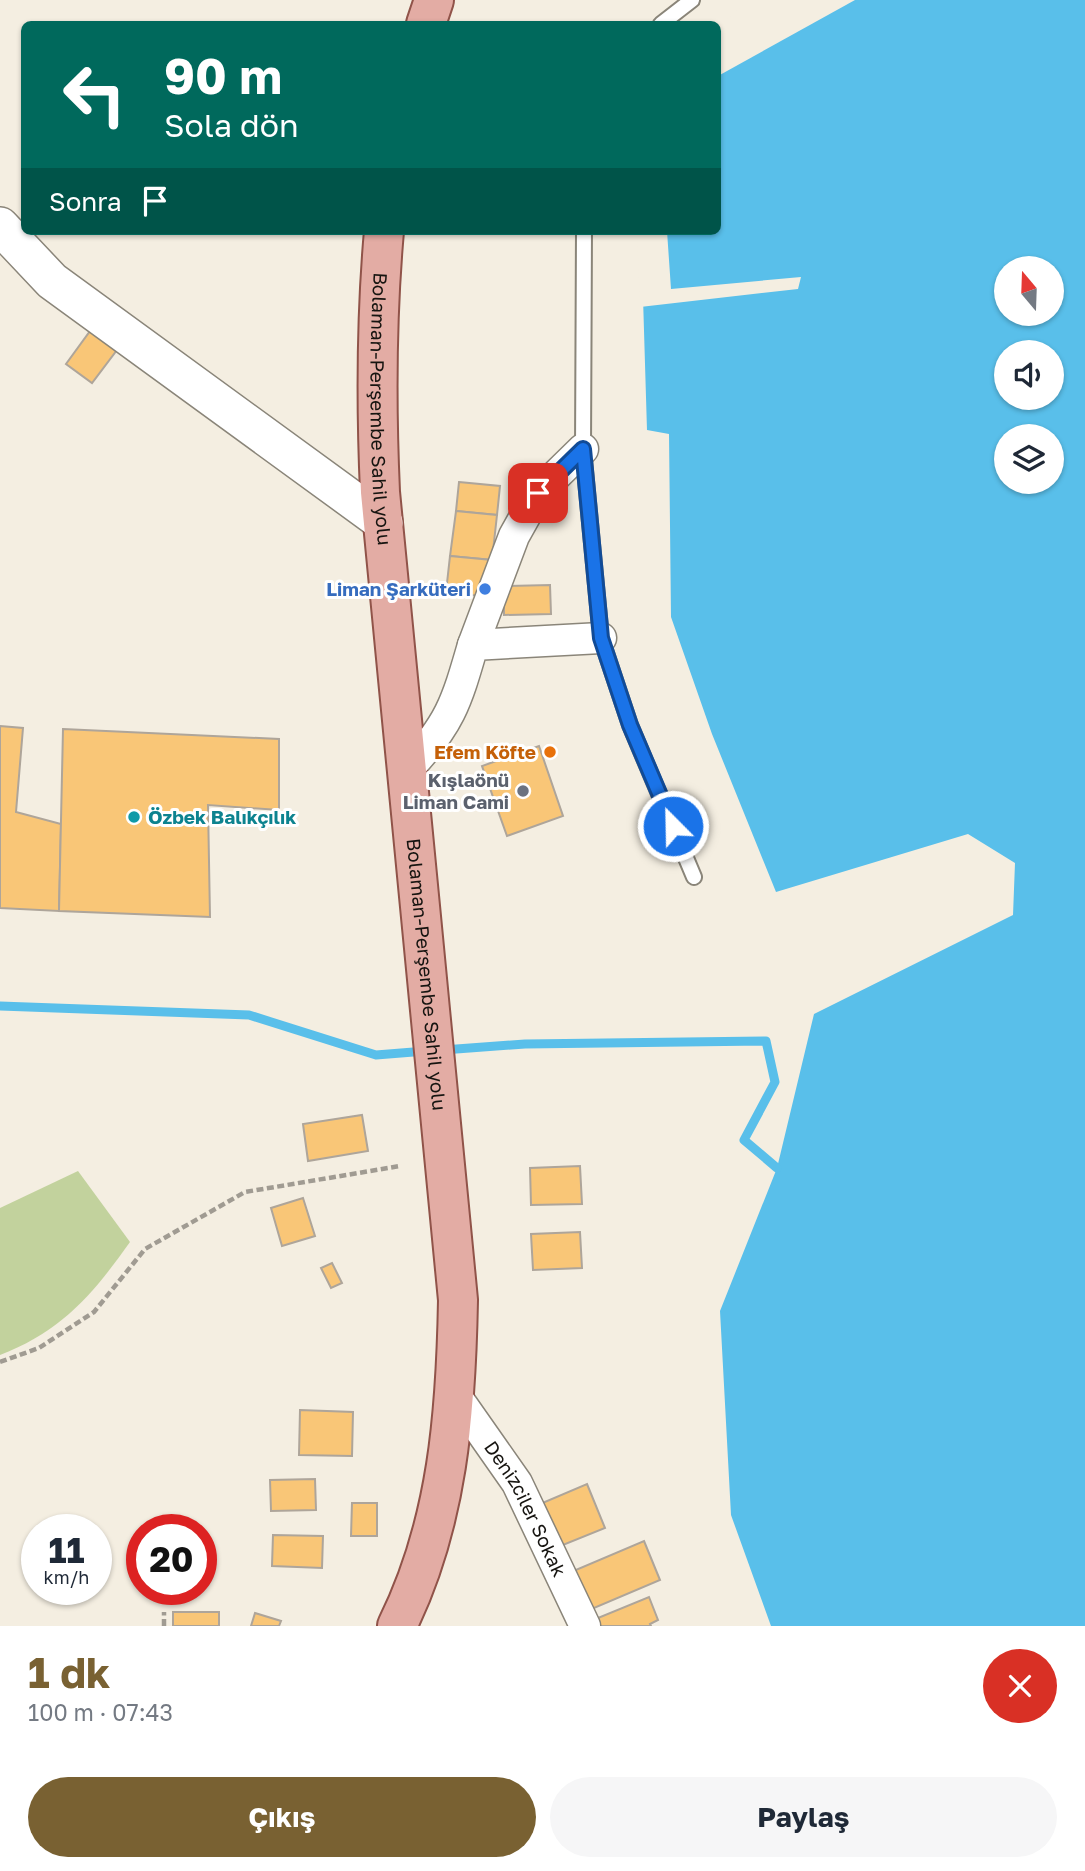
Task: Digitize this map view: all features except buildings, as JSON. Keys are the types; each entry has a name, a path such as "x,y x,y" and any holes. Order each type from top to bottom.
{"main road":[{"path":"427,21 433,0"},
{"name":"Bolaman-Perşembe Sahil yolu","path":"384,235 377,310 375,384 384,523 458,1300 456,1396 442,1490 426,1553 397,1626"}],"street":[{"path":"0,226 52,281 384,523"},
{"path":"407,770 437,739 456,704 473,645 514,536 538,493 583,449"},
{"path":"473,645 601,638"},
{"name":"Denizciler Sokak","path":"456,1396 517,1483 586,1626"}],"lane":[{"path":"665,21 692,0"},
{"path":"584,235 583,449 601,638 630,725 694,877"}],"path":[{"path":"0,1362 39,1348 94,1312 145,1250 245,1192 400,1166"},
{"path":"164,1612 164,1626"}],"green space":[{"path":"78,1171 130,1242 103,1278 74,1309 41,1335 0,1355 0,1208"}],"water":[{"path":"754,0 1085,0 1085,1626 771,1626 731,1515 720,1311 777,1168 814,1014 1013,915 1015,863 968,834 776,892 712,734 671,617 669,434 647,430 641,235 721,235 721,28"}],"pier":[{"path":"749,0 855,0 721,74 721,24"},
{"path":"637,235 667,235 671,289 801,277 798,289 640,307"}],"waterway":[{"path":"0,1006 249,1015 376,1055 426,1051"},
{"path":"443,1050 525,1044 766,1041 775,1082 744,1140 777,1168"}],"place":[{"name":"Liman Şarküteri","path":"485,589"},
{"name":"Efem Köfte","path":"550,752"},
{"name":"Kışlaönü Liman Cami","path":"523,791"},
{"name":"Özbek Balıkçılık","path":"134,817"}],"route":[{"path":"538,493 583,449 601,638 630,725 673,826"}]}
